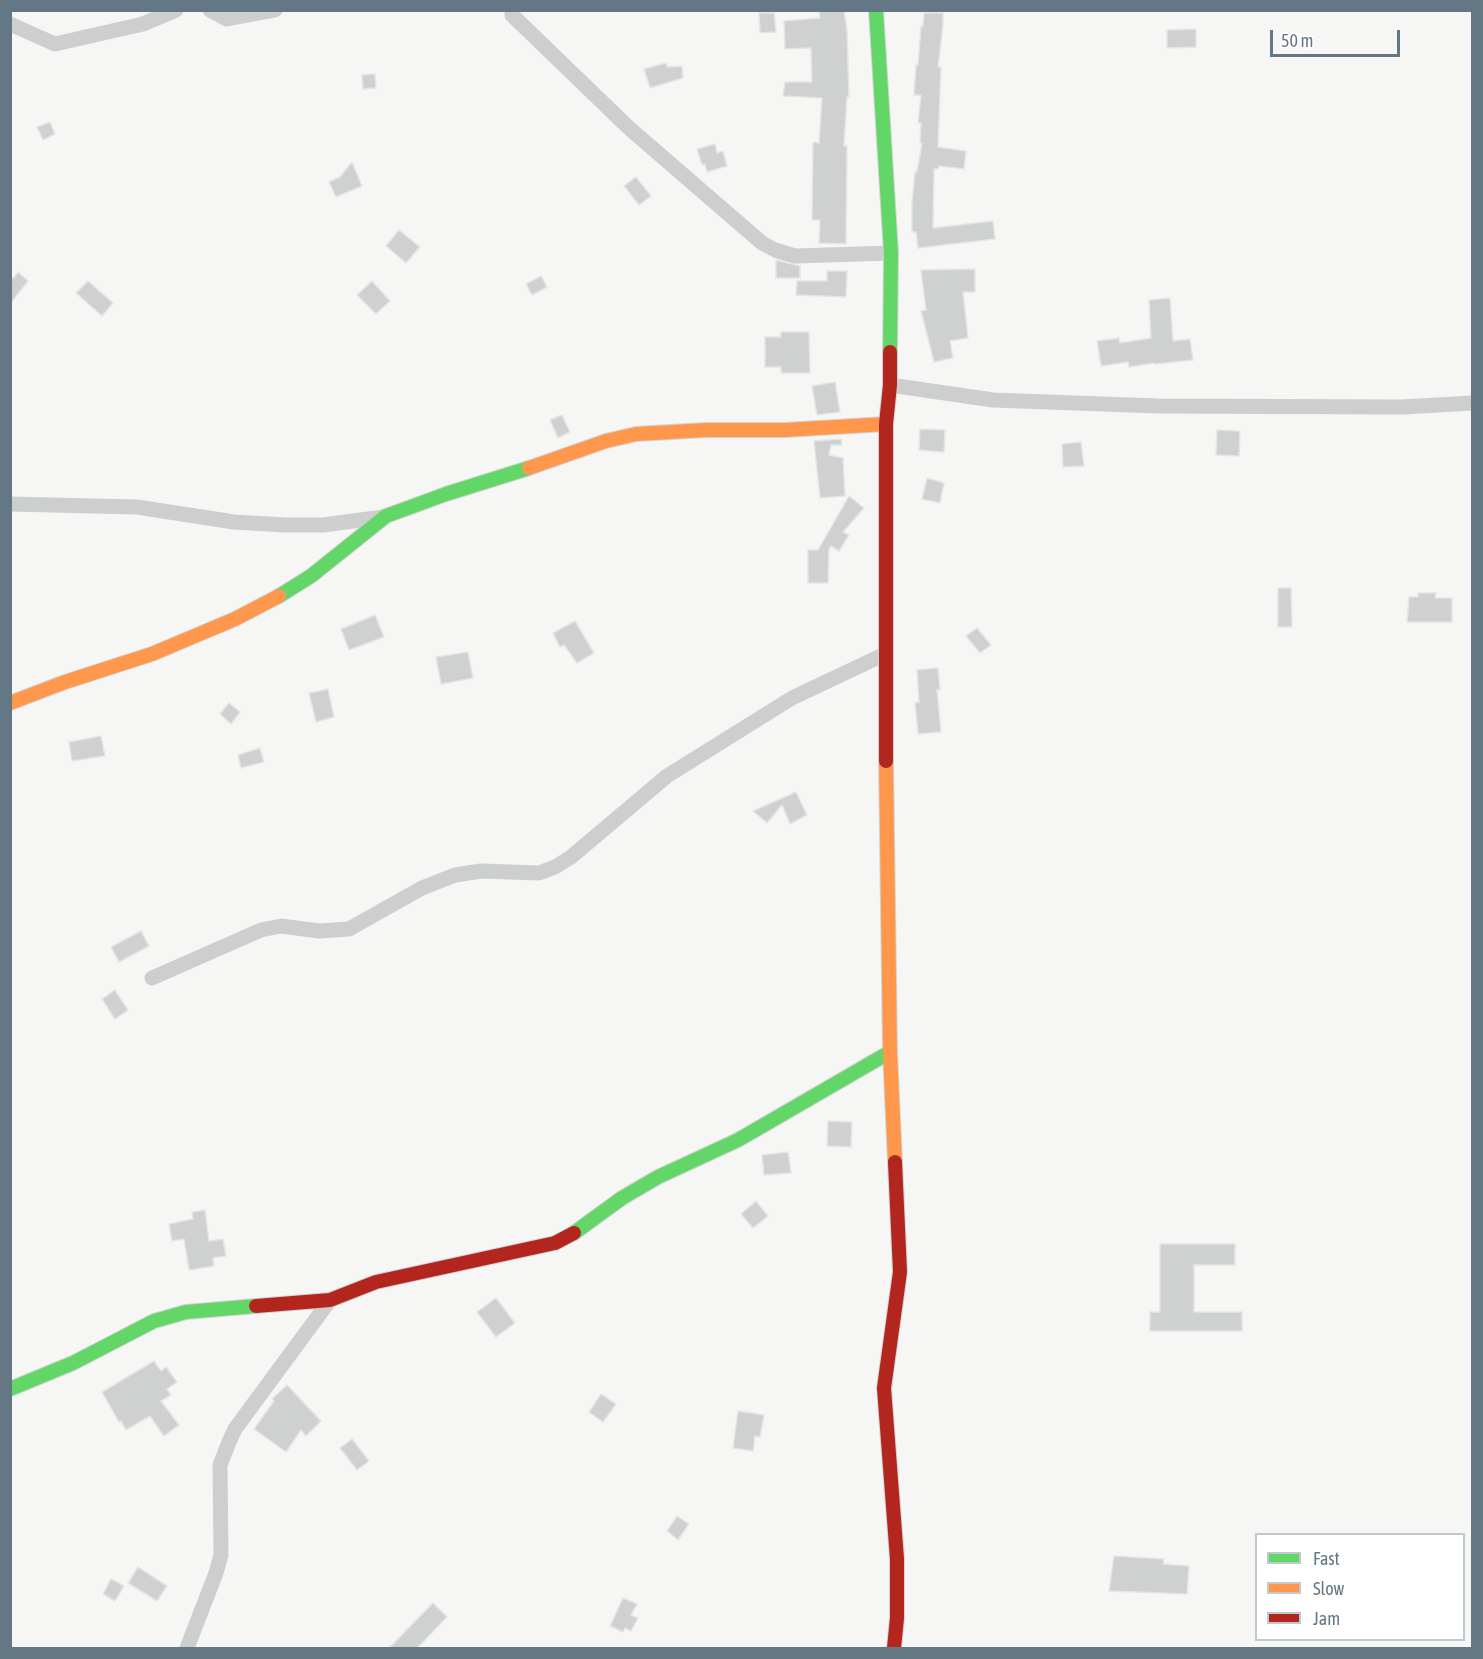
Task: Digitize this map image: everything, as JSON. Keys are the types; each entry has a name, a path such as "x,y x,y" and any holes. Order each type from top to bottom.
{"street":[{"path":"10,24 55,44 143,24 176,10"},
{"path":"210,10 227,19 275,10"},
{"path":"512,10 512,15 629,128 762,243 795,256 891,253"},
{"path":"876,10 891,253 890,385 886,424 885,654 890,1052 900,1272 884,1388 897,1559 897,1618 894,1648"},
{"path":"890,385 993,399 1158,406 1402,407 1473,403"},
{"path":"10,504 137,507 234,522 323,525 386,516 606,441 636,434 706,430 785,430 886,424"},
{"path":"10,703 65,682 152,654 244,614 280,596 311,576 386,516"},
{"path":"152,978 261,930 281,926 319,931 349,929 422,888 455,875 481,872 539,873 555,867 571,857 667,777 792,698 885,654"},
{"path":"10,1389 73,1363 154,1321 186,1312 330,1300 376,1282 555,1243 576,1232 622,1198 658,1177 738,1140 890,1052"},
{"path":"187,1648 221,1555 220,1465 229,1442 235,1429 330,1300"}],"building":[{"path":"819,10 844,10 847,30 849,97 847,97 844,146 847,146 846,244 819,243 820,220 812,220 813,142 819,143 822,98 783,96 785,82 812,82 811,48 785,49 784,21 820,18"},
{"path":"759,13 774,13 776,32 760,33"},
{"path":"924,13 943,13 938,67 941,67 938,147 966,151 964,169 939,166 938,169 934,169 933,228 993,221 995,239 918,248 916,232 912,232 915,172 917,172 922,143 920,142 921,123 918,123 921,95 914,95"},
{"path":"1196,29 1196,47 1167,48 1167,30"},
{"path":"666,63 667,67 682,66 683,78 650,88 644,69"},
{"path":"375,74 376,88 363,89 362,75"},
{"path":"50,122 55,134 43,140 37,127"},
{"path":"715,144 717,153 723,151 727,166 707,172 697,149"},
{"path":"352,162 362,186 336,197 329,182 340,177"},
{"path":"636,177 651,196 639,205 624,186"},
{"path":"399,230 420,247 406,263 386,246"},
{"path":"776,260 800,266 800,278 776,278"},
{"path":"975,269 975,292 963,292 968,338 950,341 953,358 934,362 921,311 926,310 921,270"},
{"path":"827,271 847,271 846,297 796,295 797,281 827,281"},
{"path":"18,272 28,281 10,304 10,278 14,278"},
{"path":"541,276 547,287 532,295 526,284"},
{"path":"88,281 113,303 102,316 76,293"},
{"path":"372,281 390,301 376,314 357,295"},
{"path":"1170,298 1173,341 1190,339 1193,360 1129,367 1128,362 1101,366 1097,341 1119,338 1120,343 1151,338 1149,300"},
{"path":"781,332 809,332 810,373 781,373 781,367 765,367 765,337 781,337"},
{"path":"835,382 840,412 817,415 812,386"},
{"path":"562,415 570,432 558,438 550,420"},
{"path":"920,429 945,430 944,452 919,450"},
{"path":"1217,430 1240,431 1239,456 1216,455"},
{"path":"841,439 842,445 831,445 829,455 843,458 845,496 820,498 814,441"},
{"path":"1081,442 1084,466 1063,467 1062,444"},
{"path":"927,478 944,483 940,503 922,499"},
{"path":"849,496 864,508 843,532 849,535 839,551 831,546 829,549 828,583 808,583 808,550 818,550"},
{"path":"1278,588 1291,588 1292,627 1278,627"},
{"path":"1418,593 1436,593 1435,598 1452,598 1452,622 1407,622 1409,597 1418,597"},
{"path":"375,615 384,637 349,650 341,629"},
{"path":"575,621 594,653 577,663 564,645 560,647 553,633"},
{"path":"977,628 991,645 980,653 966,636"},
{"path":"468,652 473,678 441,684 436,657"},
{"path":"938,668 940,690 937,690 941,732 918,734 915,703 919,702 917,670"},
{"path":"328,689 334,717 316,722 309,693"},
{"path":"229,703 240,712 231,724 220,714"},
{"path":"101,736 105,756 72,761 69,742"},
{"path":"260,748 264,762 241,768 238,755"},
{"path":"796,792 807,815 790,824 782,805 767,823 753,811"},
{"path":"141,931 149,946 119,962 111,947"},
{"path":"115,990 128,1010 115,1019 102,999"},
{"path":"828,1121 852,1122 851,1147 827,1146"},
{"path":"788,1152 791,1173 764,1175 762,1155"},
{"path":"756,1201 768,1216 753,1228 741,1214"},
{"path":"205,1210 209,1241 223,1239 226,1256 213,1258 214,1266 189,1270 184,1239 172,1241 169,1224 193,1219 192,1212"},
{"path":"1160,1244 1235,1244 1235,1265 1194,1265 1194,1312 1242,1312 1242,1331 1150,1331 1150,1312 1160,1312"},
{"path":"496,1298 515,1323 496,1337 477,1312"},
{"path":"154,1361 161,1371 166,1367 177,1382 167,1389 171,1395 161,1401 179,1425 164,1436 150,1416 126,1430 102,1392"},
{"path":"287,1385 321,1421 306,1436 301,1430 286,1452 254,1429 274,1401 272,1399"},
{"path":"601,1394 616,1404 603,1422 589,1412"},
{"path":"738,1411 764,1415 760,1437 755,1436 753,1451 733,1448"},
{"path":"352,1439 369,1461 357,1470 340,1448"},
{"path":"677,1516 689,1524 678,1540 667,1531"},
{"path":"1114,1556 1164,1559 1163,1564 1189,1566 1187,1594 1109,1591"},
{"path":"138,1567 167,1586 157,1601 128,1583"},
{"path":"111,1579 124,1586 115,1601 103,1594"},
{"path":"623,1598 637,1604 631,1615 638,1618 631,1631 625,1628 623,1632 610,1626"},
{"path":"433,1603 447,1617 423,1642 417,1648 389,1648"}],"traffic: fast":[{"path":"876,10 891,253 890,352"},
{"path":"279,596 311,576 386,516 529,468"},
{"path":"574,1233 622,1198 658,1177 738,1140 890,1052"},
{"path":"10,1389 73,1363 154,1321 186,1312 256,1306"}],"traffic: slow":[{"path":"529,468 606,441 636,434 706,430 785,430 886,424"},
{"path":"10,703 65,682 152,654 235,619 279,596"},
{"path":"886,761 890,1052 895,1162"}],"traffic: jam":[{"path":"886,761 886,424 890,385 890,352"},
{"path":"894,1648 897,1618 897,1559 884,1388 900,1272 895,1162"},
{"path":"256,1306 330,1300 376,1282 555,1243 574,1233"}]}
